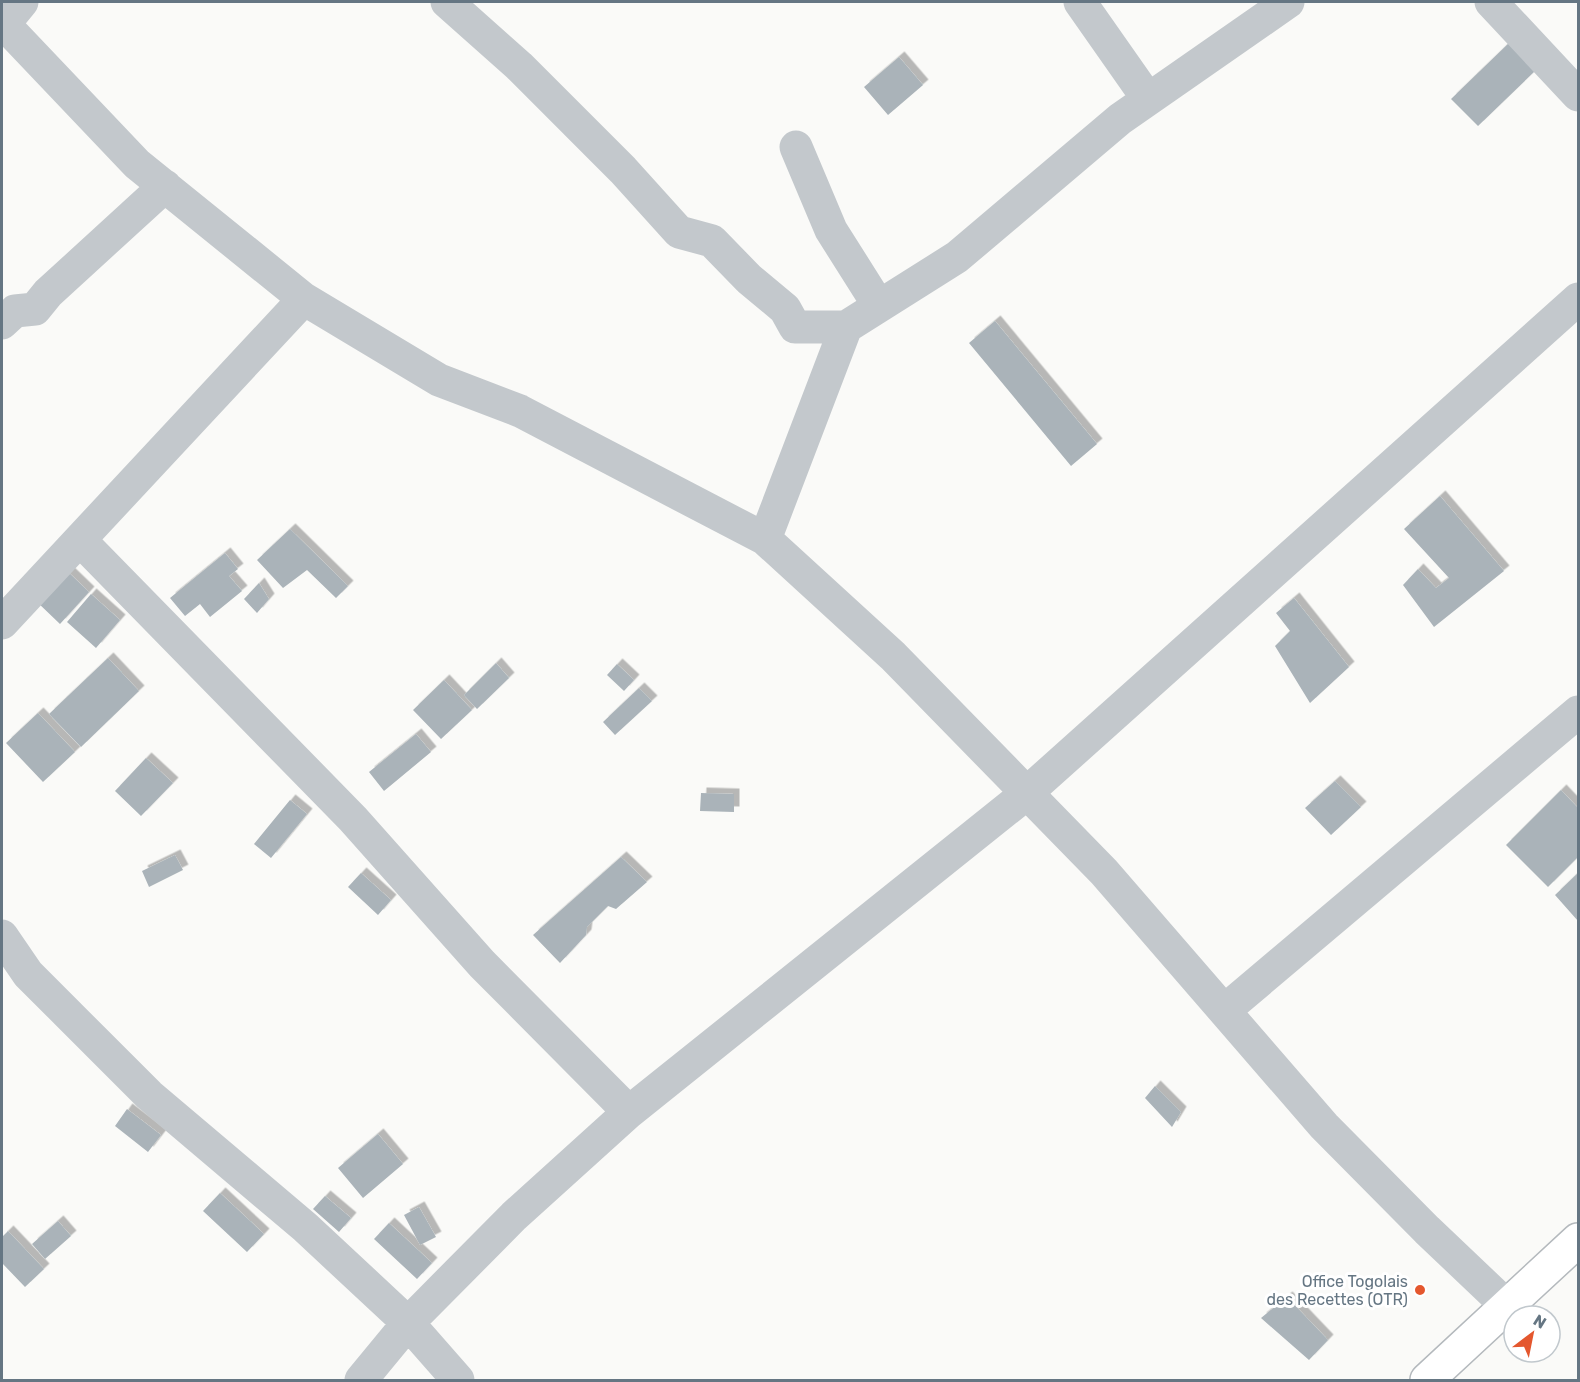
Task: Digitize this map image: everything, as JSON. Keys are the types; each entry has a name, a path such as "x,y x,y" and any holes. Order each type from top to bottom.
{"highway":[{"path":"1509,1304 1578,1240"},
{"path":"1427,1380 1502,1311"}],"street":[{"path":"447,2 535,82 623,170 679,232 712,241 749,279 785,309 795,327 846,327 957,257 1119,119 1288,2"},
{"path":"1080,2 1148,99"},
{"path":"1491,2 1578,95"},
{"path":"9,16 137,164 304,299 439,380 520,411 765,539 893,656 1104,872 1324,1126 1426,1230 1505,1304"},
{"path":"796,147 831,230 879,306"},
{"path":"2,323 15,311 35,309 48,293 165,186"},
{"path":"2,623 304,299"},
{"path":"361,1380 408,1323 514,1216 629,1112 1027,793 1578,299"},
{"path":"765,539 846,327"},
{"path":"80,540 353,819 482,964 629,1112"},
{"path":"1225,1010 1578,712"},
{"path":"2,936 28,974 149,1095 305,1227 408,1323 458,1380"}],"building":[{"path":"1509,43 1536,70 1478,126 1451,99"},
{"path":"899,57 923,85 888,115 864,87"},
{"path":"995,321 1097,444 1071,466 969,343"},
{"path":"1440,496 1504,571 1434,627 1403,585 1418,569 1436,588 1449,578 1404,529"},
{"path":"290,529 348,586 336,598 307,570 283,588 257,560"},
{"path":"225,553 238,569 229,576 242,591 210,617 200,604 185,616 170,598"},
{"path":"65,569 89,592 60,624 36,601"},
{"path":"259,583 269,599 257,613 244,599"},
{"path":"91,594 120,620 96,648 67,622"},
{"path":"1294,598 1349,667 1310,703 1275,646 1290,631 1276,613"},
{"path":"108,658 139,691 81,747 49,714"},
{"path":"496,663 509,678 477,709 464,695"},
{"path":"617,664 634,680 624,691 607,675"},
{"path":"444,680 472,710 441,739 413,710"},
{"path":"639,688 652,701 615,735 603,722"},
{"path":"38,713 75,752 43,782 6,743"},
{"path":"416,734 431,752 384,791 369,772"},
{"path":"146,758 173,783 141,816 115,791"},
{"path":"1335,781 1361,807 1331,835 1305,808"},
{"path":"1561,790 1578,808 1578,857 1548,887 1506,845"},
{"path":"701,793 734,794 734,812 700,811"},
{"path":"290,800 307,814 271,858 254,844"},
{"path":"175,855 183,870 149,887 142,871"},
{"path":"621,857 647,882 616,909 608,906 587,927 586,935 560,963 533,935"},
{"path":"361,873 391,900 378,915 348,887"},
{"path":"1578,873 1578,921 1555,895"},
{"path":"1155,1086 1181,1112 1172,1127 1145,1098"},
{"path":"127,1109 161,1135 148,1152 115,1126"},
{"path":"378,1134 403,1164 363,1198 338,1168"},
{"path":"220,1193 264,1234 247,1252 203,1211"},
{"path":"325,1196 351,1218 339,1232 313,1209"},
{"path":"419,1207 436,1237 420,1245 404,1215"},
{"path":"58,1221 71,1236 45,1259 32,1244"},
{"path":"389,1223 432,1263 417,1279 374,1239"},
{"path":"8,1231 44,1269 25,1287 2,1263 2,1237"},
{"path":"1287,1297 1328,1340 1309,1360 1261,1318"}],"place":[{"name":"Office Togolais des Recettes (OTR)","path":"1420,1290"}]}
